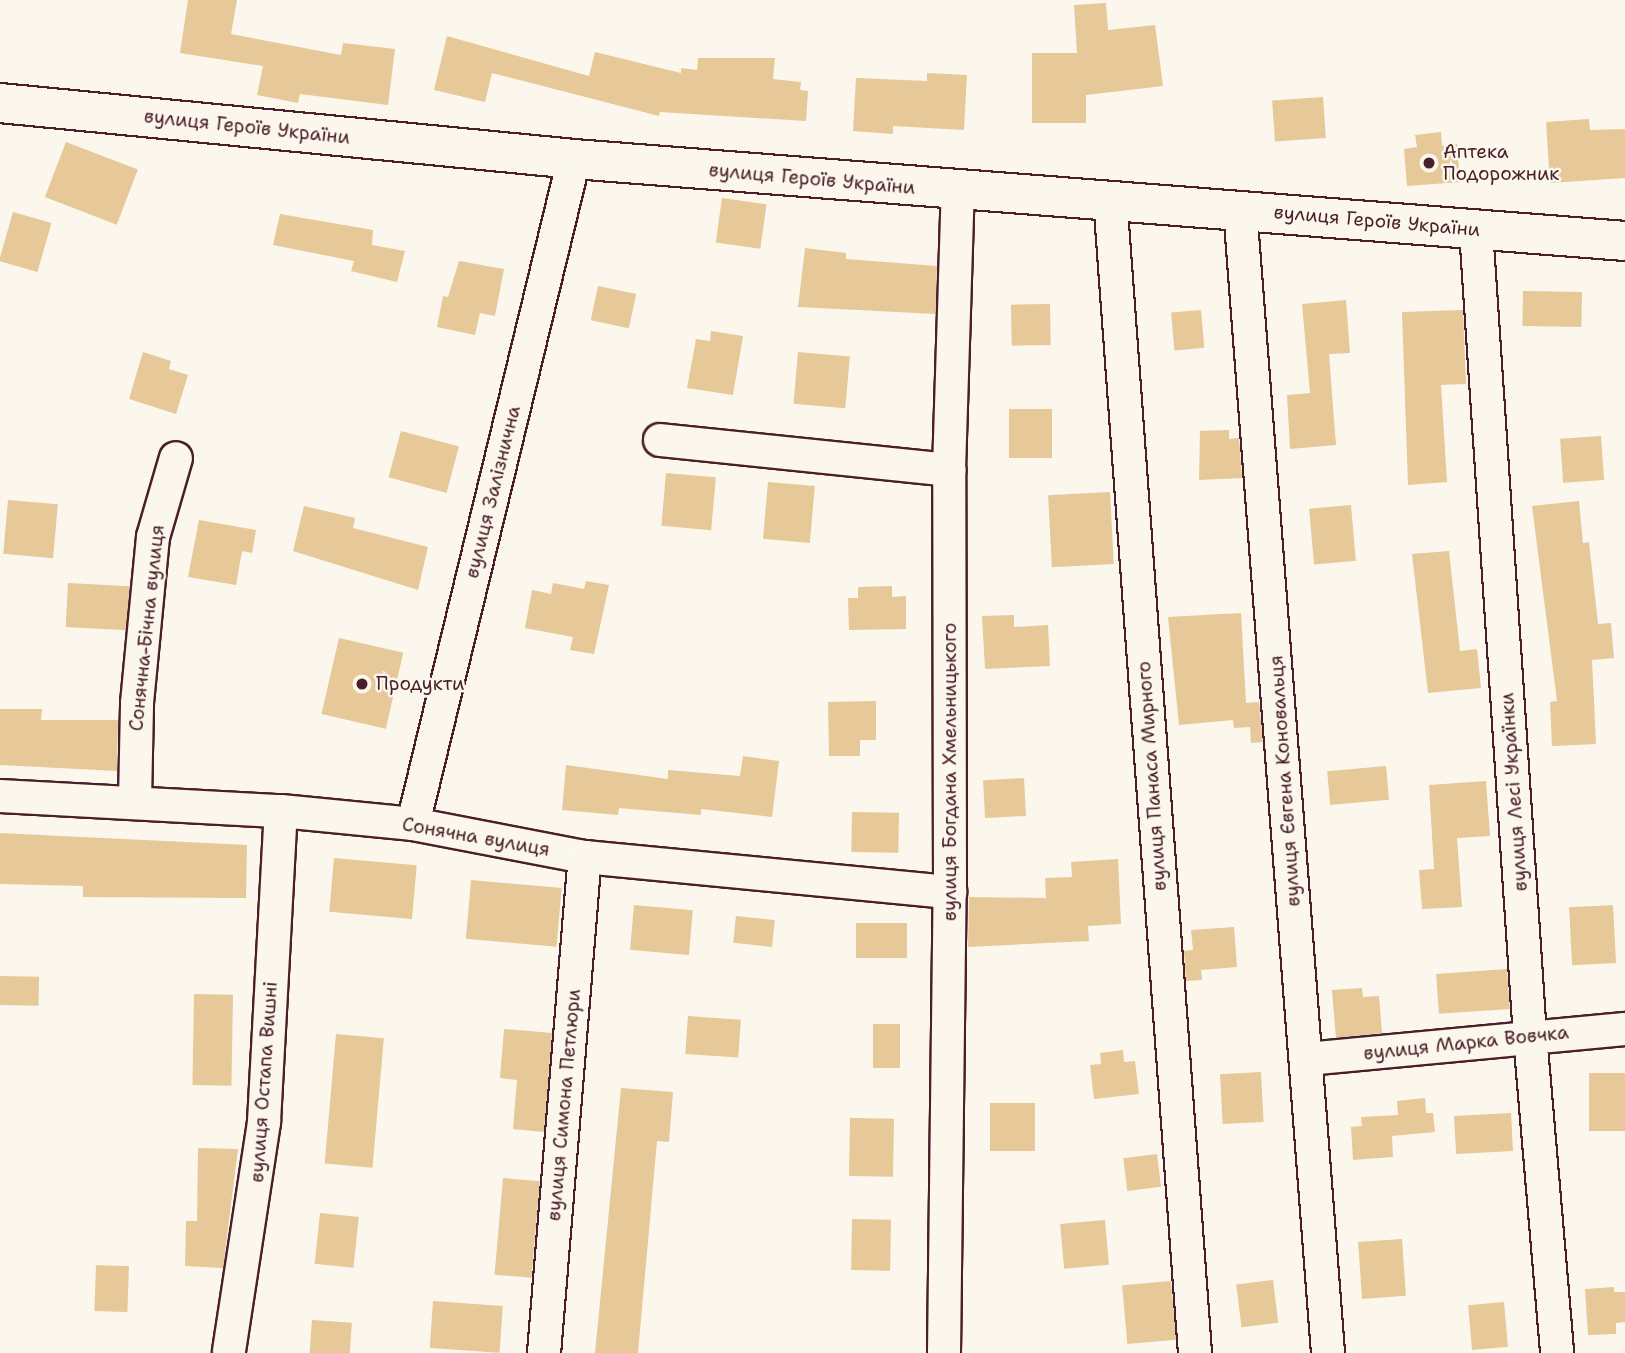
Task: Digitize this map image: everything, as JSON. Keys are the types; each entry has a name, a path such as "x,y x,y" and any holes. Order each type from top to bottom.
{"street":[{"name":"вулиця Героїв України","path":"0,103 574,159 958,191 1110,198 1625,241"},
{"name":"вулиця Залізнична","path":"413,824 574,159"},
{"name":"вулиця Богдана Хмельницького","path":"944,1353 950,892 949,470 958,191"},
{"name":"вулиця Панаса Мирного","path":"1110,198 1195,1353"},
{"name":"вулиця Євгена Коновальця","path":"1240,209 1328,1353"},
{"name":"вулиця Лесі Українки","path":"1476,230 1530,1037 1557,1353"},
{"path":"660,440 949,470"},
{"name":"Сонячна-Бічна вулиця","path":"135,801 137,703 153,537 176,458"},
{"name":"Сонячна вулиця","path":"0,796 135,801 413,824 585,857 950,892"},
{"name":"вулиця Остапа Вишні","path":"229,1351 264,1122 281,811"},
{"name":"вулиця Симона Петлюри","path":"544,1353 585,857"},
{"name":"вулиця Марка Вовчка","path":"1307,1059 1625,1029"}],"building":[{"path":"188,0 237,0 231,34 341,55 343,43 395,49 388,105 300,94 298,103 257,95 263,66 180,53"},
{"path":"1106,3 1108,30 1155,25 1163,86 1086,95 1086,123 1032,123 1032,53 1077,53 1074,5"},
{"path":"447,36 589,76 595,52 681,73 681,68 697,70 698,58 775,58 773,79 801,82 800,90 808,91 806,121 660,112 659,116 492,73 485,102 434,90"},
{"path":"927,73 967,75 964,130 893,126 893,134 853,131 856,78 927,81"},
{"path":"1323,97 1326,138 1275,141 1272,101"},
{"path":"1589,119 1590,130 1625,129 1625,178 1550,183 1546,122"},
{"path":"1441,132 1442,146 1457,144 1460,182 1407,186 1404,149 1417,147 1415,135"},
{"path":"66,142 138,170 117,225 45,197"},
{"path":"722,198 767,204 760,249 716,243"},
{"path":"13,212 51,223 37,272 0,261"},
{"path":"280,214 373,230 372,245 405,251 397,282 351,271 354,261 273,245"},
{"path":"805,248 846,253 846,259 937,266 936,314 798,307"},
{"path":"459,261 504,269 495,316 480,313 475,335 437,327 443,296 448,297"},
{"path":"598,286 636,294 629,328 591,320"},
{"path":"1523,291 1582,292 1581,327 1522,326"},
{"path":"1346,300 1350,353 1329,354 1336,445 1290,449 1287,395 1310,393 1302,304"},
{"path":"1050,304 1051,345 1012,346 1011,305"},
{"path":"1201,310 1204,348 1174,350 1171,313"},
{"path":"1463,310 1466,384 1441,385 1447,482 1408,485 1402,312"},
{"path":"711,331 743,336 733,395 687,388 696,339 710,341"},
{"path":"143,352 171,361 169,369 188,375 176,414 129,399"},
{"path":"798,352 850,357 845,408 793,404"},
{"path":"1009,409 1052,409 1052,458 1009,458"},
{"path":"1229,430 1229,439 1239,438 1242,478 1199,480 1200,431"},
{"path":"401,431 459,447 447,493 389,477"},
{"path":"1601,436 1604,480 1563,483 1560,439"},
{"path":"666,473 716,477 711,530 661,526"},
{"path":"768,482 815,486 810,543 763,539"},
{"path":"1110,492 1114,564 1052,567 1048,495"},
{"path":"8,500 58,504 53,558 3,554"},
{"path":"1579,501 1583,543 1589,542 1598,624 1611,623 1614,658 1592,660 1596,744 1552,746 1550,702 1557,701 1532,506"},
{"path":"1351,505 1356,561 1314,564 1309,509"},
{"path":"304,506 355,518 353,528 428,547 418,590 293,551"},
{"path":"199,520 256,530 252,553 242,551 236,585 188,577"},
{"path":"1449,551 1460,651 1477,649 1481,688 1428,693 1412,554"},
{"path":"586,581 609,585 594,654 570,650 573,637 525,628 532,590 551,594 553,583 584,589"},
{"path":"68,583 130,586 128,630 66,627"},
{"path":"892,586 892,597 906,596 906,629 849,630 848,598 858,598 858,587"},
{"path":"1241,613 1246,703 1259,702 1263,742 1251,743 1250,727 1234,728 1233,720 1179,725 1168,617"},
{"path":"1014,615 1014,627 1048,625 1050,666 985,669 982,616"},
{"name":"Продукти","path":"339,638 403,653 386,729 321,714"},
{"path":"876,701 876,740 860,740 860,756 829,756 828,702"},
{"path":"0,709 42,709 41,720 118,720 117,771 0,765"},
{"path":"743,756 779,761 772,817 701,809 701,815 619,808 618,815 562,810 566,765 668,779 668,770 740,776"},
{"path":"1386,766 1389,800 1330,805 1327,771"},
{"path":"1024,778 1026,816 985,818 983,780"},
{"path":"1486,781 1490,836 1457,838 1462,907 1422,909 1419,870 1434,869 1429,785"},
{"path":"852,812 899,813 898,853 851,852"},
{"path":"0,833 247,845 246,898 83,897 83,886 0,884"},
{"path":"334,858 417,865 412,919 329,912"},
{"path":"1118,859 1121,924 1088,926 1089,941 968,947 969,897 1046,898 1045,878 1072,877 1071,862"},
{"path":"471,880 562,888 557,947 466,939"},
{"path":"634,905 693,910 689,955 630,950"},
{"path":"1613,905 1616,963 1572,965 1569,907"},
{"path":"736,916 775,920 772,947 733,943"},
{"path":"856,923 907,923 907,958 856,958"},
{"path":"1234,927 1237,967 1201,970 1202,980 1186,981 1184,951 1193,950 1191,930"},
{"path":"1507,969 1510,1009 1439,1014 1436,974"},
{"path":"0,976 39,977 38,1006 0,1005"},
{"path":"1362,988 1363,997 1379,996 1382,1033 1336,1038 1332,990"},
{"path":"194,994 233,995 231,1086 192,1085"},
{"path":"688,1016 741,1020 738,1058 685,1054"},
{"path":"873,1024 900,1024 900,1068 873,1068"},
{"path":"504,1029 552,1033 544,1132 513,1129 517,1080 500,1078"},
{"path":"336,1034 384,1038 372,1168 325,1164"},
{"path":"1123,1050 1124,1062 1135,1061 1139,1094 1094,1099 1090,1065 1101,1064 1100,1053"},
{"path":"1261,1072 1264,1122 1223,1124 1220,1074"},
{"path":"1589,1073 1625,1073 1625,1131 1589,1131"},
{"path":"621,1088 673,1092 669,1142 657,1141 638,1353 595,1353"},
{"path":"1425,1098 1426,1113 1433,1113 1435,1132 1392,1136 1393,1157 1353,1160 1351,1127 1362,1126 1361,1117 1398,1115 1397,1101"},
{"path":"990,1103 1035,1103 1035,1151 990,1151"},
{"path":"1511,1113 1513,1151 1456,1154 1454,1116"},
{"path":"850,1118 894,1119 893,1177 849,1176"},
{"path":"198,1148 238,1149 223,1268 185,1266 186,1221 197,1221"},
{"path":"1157,1154 1161,1187 1127,1191 1123,1158"},
{"path":"503,1178 540,1181 531,1278 495,1275"},
{"path":"320,1213 359,1217 353,1268 315,1264"},
{"path":"852,1219 891,1220 890,1271 851,1270"},
{"path":"1105,1220 1109,1265 1064,1269 1060,1224"},
{"path":"1402,1239 1406,1296 1362,1299 1358,1242"},
{"path":"96,1265 129,1266 127,1312 94,1311"},
{"path":"1273,1280 1278,1323 1242,1327 1236,1285"},
{"path":"1171,1281 1176,1340 1127,1344 1122,1285"},
{"path":"1614,1287 1614,1292 1625,1292 1625,1322 1616,1323 1616,1334 1588,1335 1585,1289"},
{"path":"433,1301 503,1306 500,1353 430,1348"},
{"path":"1504,1302 1508,1347 1472,1350 1468,1305"},
{"path":"312,1320 352,1323 350,1353 310,1353"}],"place":[{"name":"Аптека Подорожник","path":"1429,163"},
{"name":"Продукти","path":"362,684"}]}
